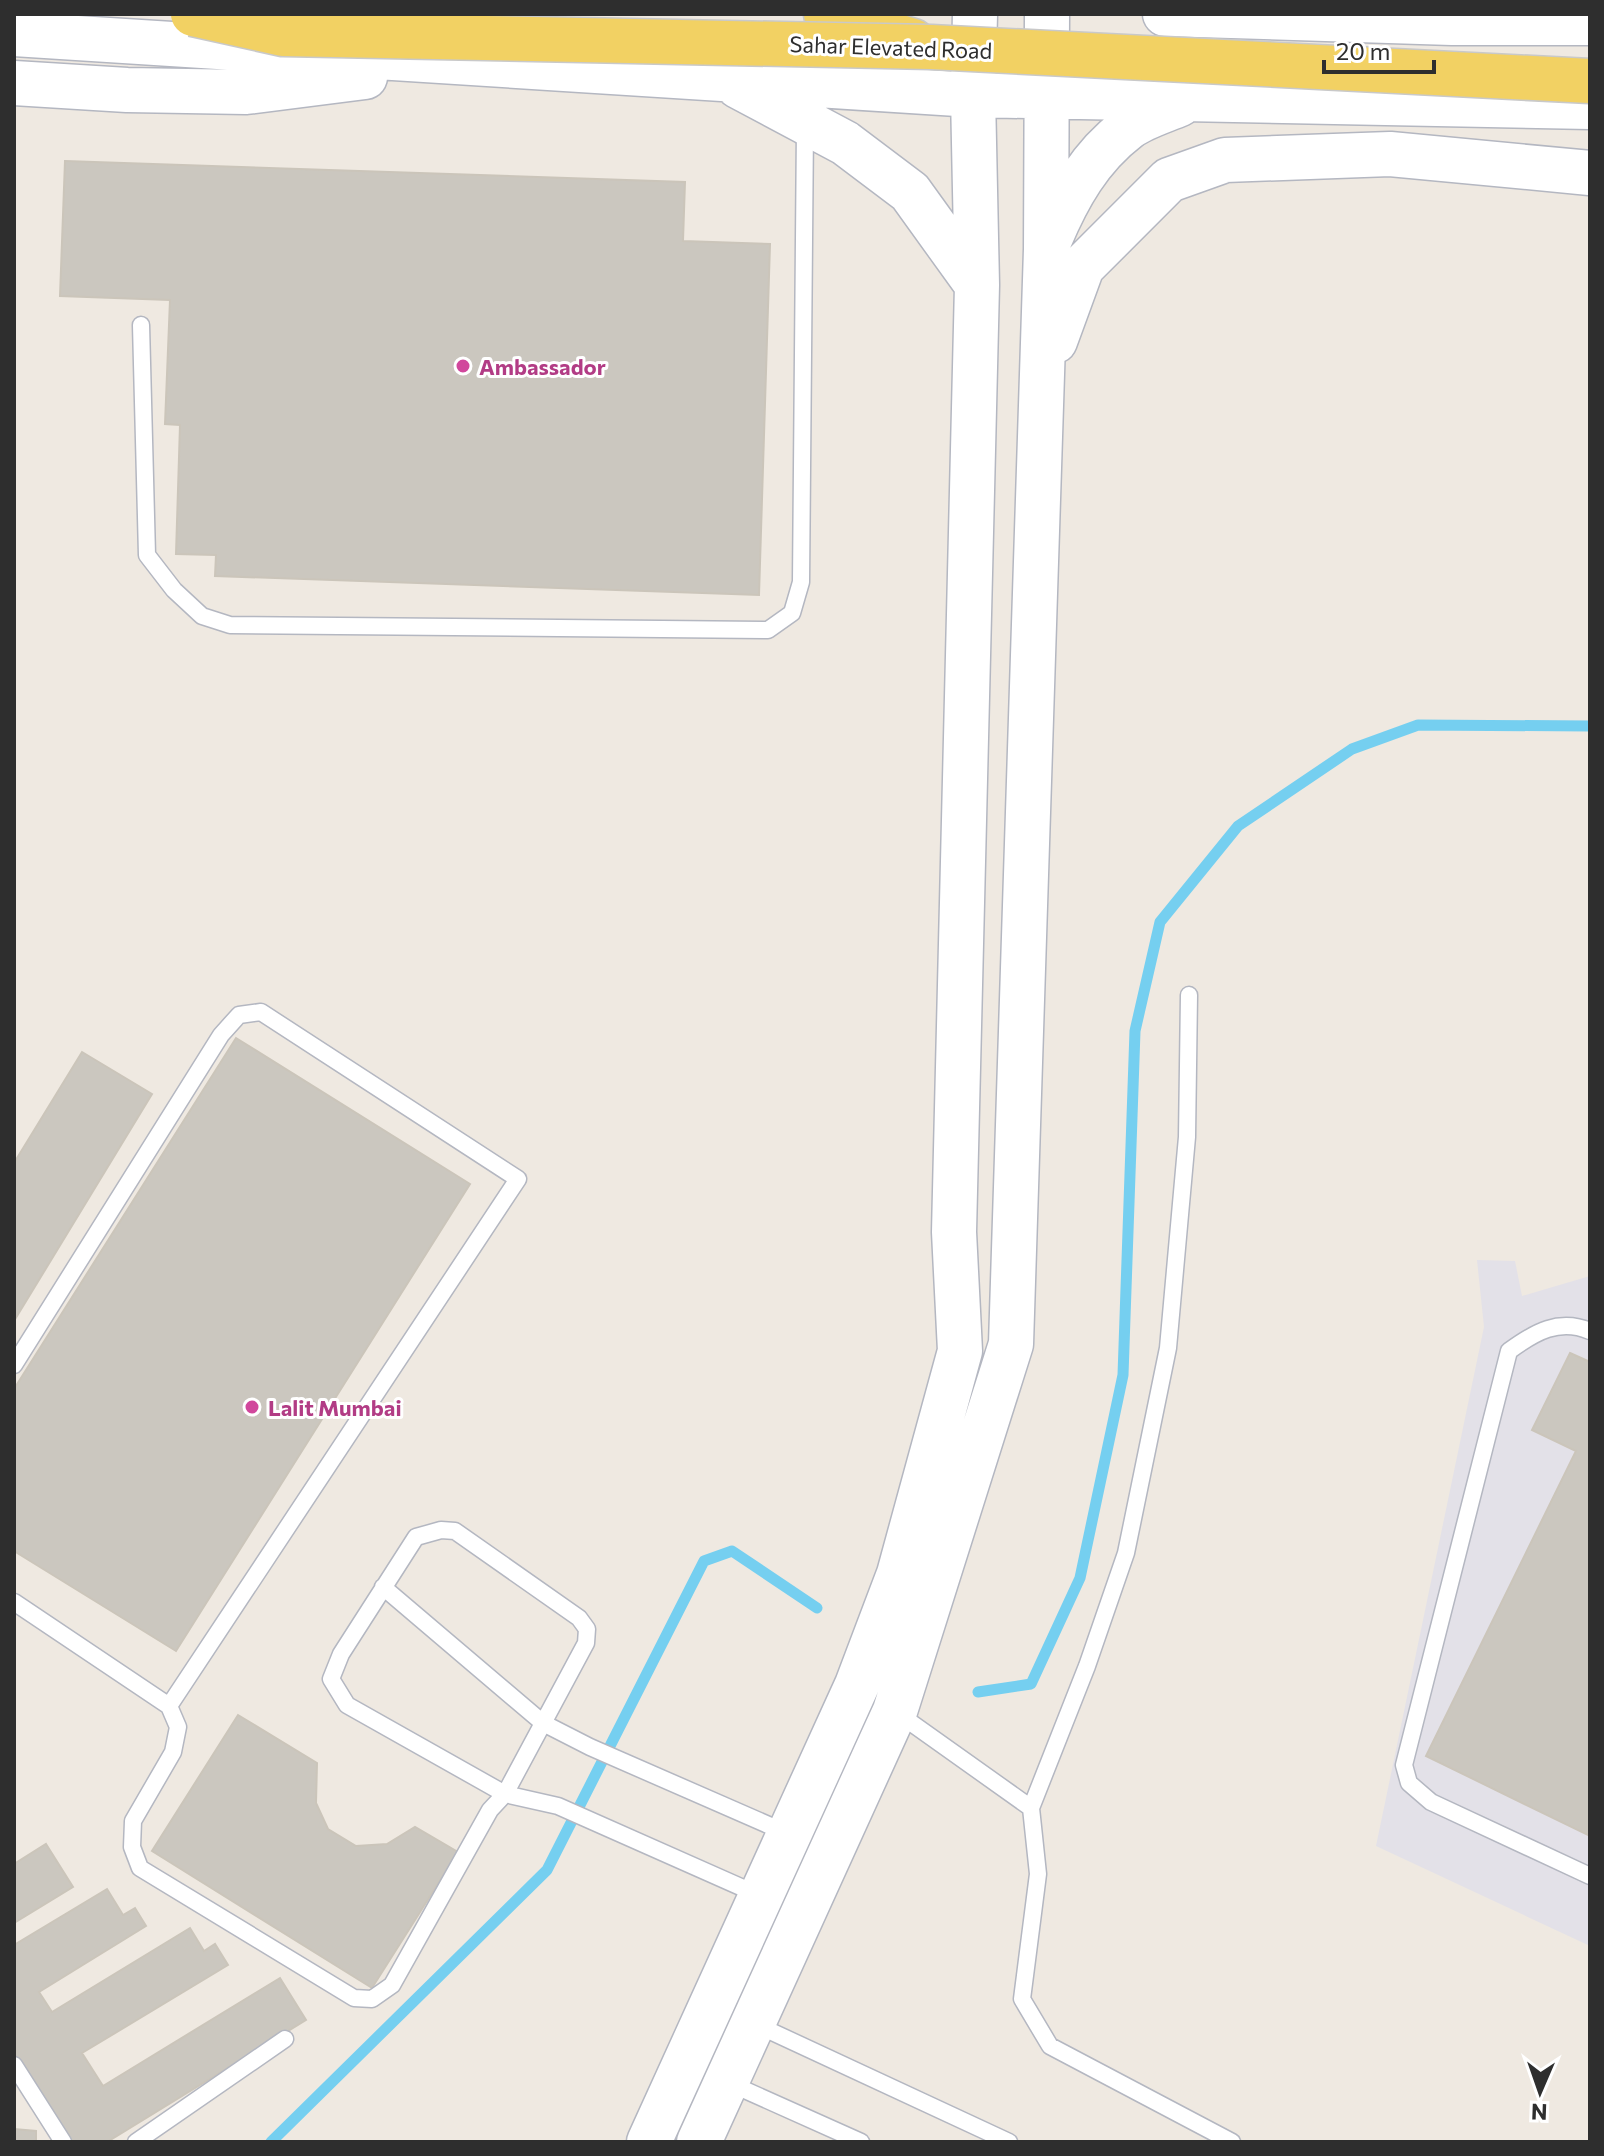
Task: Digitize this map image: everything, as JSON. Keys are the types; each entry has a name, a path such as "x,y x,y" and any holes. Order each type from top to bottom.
{"main road":[{"name":"Sahar Elevated Road","path":"193,14 283,34 931,47 1590,81"},
{"path":"826,14 931,47"},
{"path":"810,1843 857,1685 899,1574 960,1351 954,1232 977,285 973,95 975,14"},
{"path":"649,2142 781,1906 810,1843 895,1711 1011,1344 1046,249 1047,14"},
{"path":"1165,14 1590,23"},
{"path":"14,34 973,95 1590,107"},
{"path":"14,83 127,90 246,92 467,65"},
{"path":"726,79 845,143 910,192 977,285"},
{"path":"1046,249 1068,196 1092,162 1130,127 1189,100"},
{"path":"1041,393 1058,328 1082,267 1169,180 1225,160 1390,154 1590,173"},
{"path":"699,2142 753,2023 781,1906"}],"lane":[{"path":"141,325 147,555 174,590 202,616 230,625 768,630 792,613 801,582 805,121"},
{"path":"1189,995 1187,1137 1168,1348 1126,1553 1087,1666 1031,1808 1038,1874 1022,1999 1050,2046 1232,2142"},
{"path":"14,1365 221,1035 239,1015 261,1012 518,1179 169,1706"},
{"path":"1590,1331 1576,1326 1547,1328 1509,1351 1404,1765 1409,1783 1431,1802 1590,1876"},
{"path":"14,1602 169,1706 178,1727 173,1752 133,1821 132,1847 140,1868 354,1998 372,1999 392,1985 490,1810 505,1794 586,1643 587,1629 579,1618 455,1531 441,1530 416,1537 341,1654 331,1679 347,1705 505,1794 558,1806 781,1906"},
{"path":"383,1587 543,1723 810,1843"},
{"path":"895,1711 1031,1808"},
{"path":"753,2023 1009,2142"},
{"path":"136,2142 285,2039"},
{"path":"14,2065 63,2142"},
{"path":"726,2082 861,2142"}],"shaded area":[{"path":"1477,1260 1515,1261 1522,1296 1590,1276 1590,1946 1376,1846 1484,1327"}],"building":[{"path":"65,161 685,182 683,241 770,244 759,595 215,576 216,555 176,554 180,425 165,424 170,300 60,296"},
{"path":"236,1038 470,1184 176,1651 14,1551 14,1389"},
{"path":"82,1052 152,1094 14,1321 14,1163"},
{"path":"1570,1353 1590,1362 1590,1836 1426,1756 1576,1451 1532,1430"},
{"path":"238,1715 317,1763 316,1803 328,1829 356,1846 387,1844 415,1827 458,1852 372,1988 152,1851"},
{"path":"46,1844 73,1887 14,1923 14,1864"},
{"path":"107,1889 123,1915 135,1908 146,1926 39,1992 52,2012 190,1928 204,1951 215,1944 228,1965 82,2053 103,2086 280,1978 306,2020 107,2142 65,2142 14,2060 14,1945"},
{"path":"14,2129 36,2131 36,2142 14,2142"}],"waterway":[{"path":"978,1692 1031,1684 1080,1578 1123,1375 1135,1031 1160,922 1238,826 1352,749 1418,725 1590,726"},
{"path":"271,2142 547,1870 704,1561 732,1551 817,1608"}],"place":[{"name":"Ambassador","path":"463,366"},
{"name":"Lalit Mumbai","path":"252,1407"}]}
